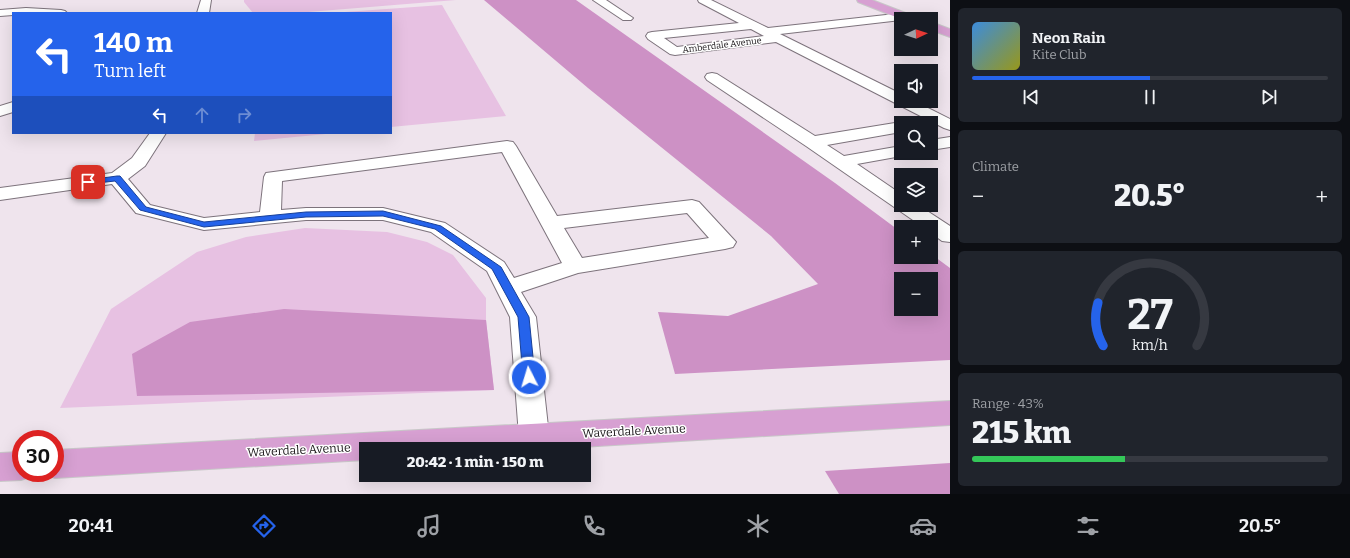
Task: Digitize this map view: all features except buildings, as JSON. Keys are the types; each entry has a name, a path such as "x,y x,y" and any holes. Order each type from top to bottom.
{"main road":[{"path":"862,0 894,12"},
{"path":"938,29 950,33"},
{"name":"Waverdale Avenue","path":"64,463 950,413"},
{"path":"0,467 12,466"}],"street":[{"path":"203,12 206,0"},
{"path":"598,0 627,18"},
{"path":"703,0 894,97"},
{"path":"0,13 12,12"},
{"path":"13,12 44,12"},
{"name":"Amberdale Avenue","path":"765,32 894,18"},
{"name":"Amberdale Avenue","path":"752,25 652,36 675,51 778,38"},
{"path":"712,77 812,142 894,198"},
{"path":"0,111 12,107"},
{"path":"914,108 939,123"},
{"path":"812,142 894,128"},
{"path":"0,194 117,178 139,162 157,134"},
{"path":"938,144 950,142"},
{"path":"270,218 273,177 507,146 575,266"},
{"path":"841,162 894,152"},
{"path":"117,178 143,209 204,224 306,214 383,214 438,227 496,267 523,317 534,436"},
{"path":"508,288 575,266 725,242 692,206 551,223"},
{"path":"914,212 950,236"}],"shaded area":[{"path":"244,0 456,0 308,12 252,12"},
{"path":"484,0 576,0 835,183 894,227 894,264 938,264 938,259 950,268 950,360 675,374 658,312 728,316 818,284 771,236 588,88"},
{"path":"442,5 506,116 392,127 392,12 345,12"},
{"path":"255,134 326,134 254,141"},
{"path":"305,228 387,232 427,242 453,255 486,298 486,320 494,390 60,408 111,309 197,252 246,237"},
{"path":"284,309 486,320 494,390 137,396 132,354 190,322"},
{"path":"950,463 950,494 839,494 825,471"}],"route":[{"path":"88,182 117,178 143,209 204,224 306,214 383,214 438,227 496,267 523,317 529,377"}]}
